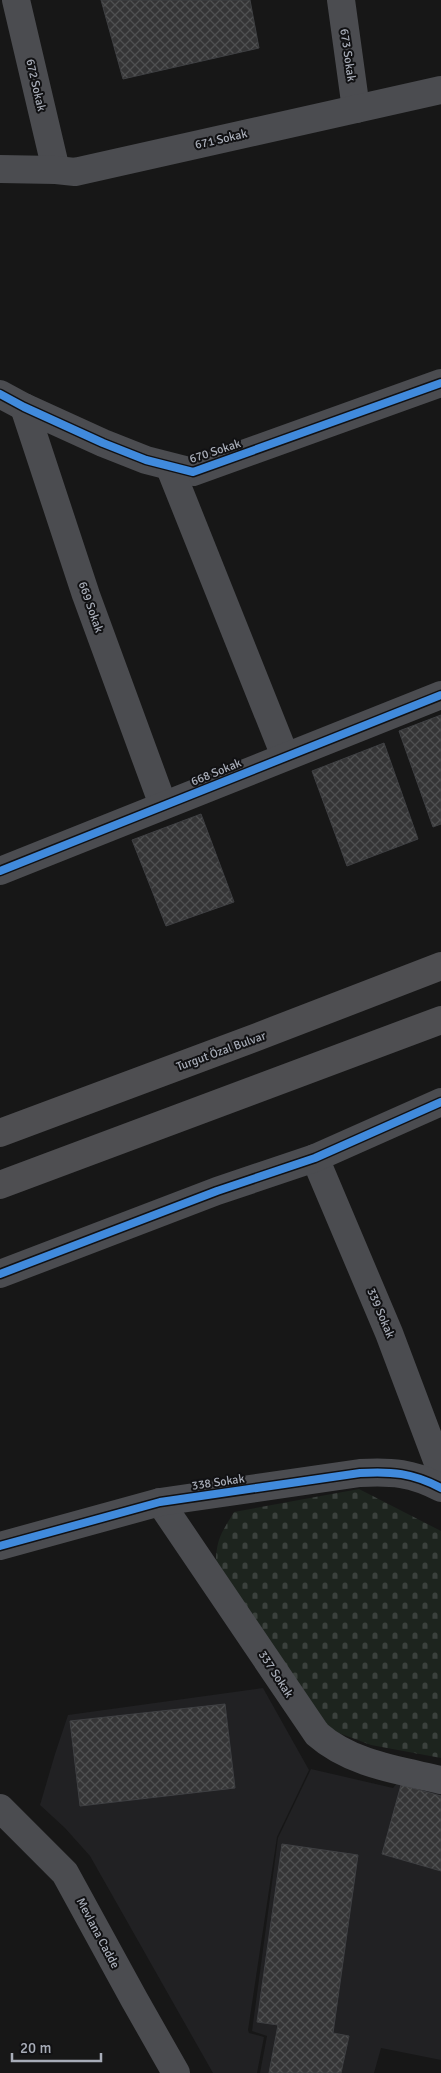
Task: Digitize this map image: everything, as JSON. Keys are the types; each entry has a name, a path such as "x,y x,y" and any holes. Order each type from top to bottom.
{"highway":[{"name":"Turgut Özal Bulvar","path":"0,1133 257,1038 441,966"},
{"path":"0,1185 441,1020"}],"street":[{"name":"672 Sokak","path":"16,0 56,170"},
{"name":"673 Sokak","path":"341,0 356,109"},
{"name":"671 Sokak","path":"0,169 75,172 441,90"},
{"name":"670 Sokak","path":"0,394 103,443 170,468 193,472 441,382"},
{"name":"669 Sokak","path":"24,407 86,595 163,805"},
{"path":"170,468 285,756"},
{"name":"668 Sokak","path":"0,871 441,695"},
{"path":"0,1274 217,1191 315,1158 441,1102"},
{"name":"339 Sokak","path":"315,1158 390,1333 441,1471"},
{"name":"338 Sokak","path":"0,1546 160,1502 360,1473 389,1472 432,1483 441,1488"},
{"name":"337 Sokak","path":"160,1502 317,1734 331,1746 358,1759 441,1780"},
{"name":"Mevlana Cadde","path":"0,1808 11,1833 66,1873 176,2073"}],"shaded area":[{"path":"263,1688 309,1770 277,1837 248,2030 249,2033 264,2037 257,2073 213,2073 90,1856 65,1828 40,1805 68,1715"},
{"path":"311,1769 393,1788 399,1781 441,1792 441,2060 381,2048 374,2073 260,2073 267,2036 252,2031 278,1838"}],"green space":[{"path":"359,1489 441,1531 441,1758 371,1745 328,1729 216,1563 220,1536 234,1512"}],"building":[{"path":"101,0 250,0 259,48 123,79"},
{"path":"441,715 441,824 433,827 399,731"},
{"path":"384,743 418,839 347,866 312,771"},
{"path":"201,814 234,902 166,926 132,840"},
{"path":"225,1704 235,1788 80,1806 70,1721"},
{"path":"401,1785 441,1796 441,1871 382,1854"},
{"path":"282,1844 358,1855 333,2033 349,2036 341,2073 269,2073 278,2025 257,2022"}],"cycle path":[{"path":"0,394 103,443 146,460 193,472 441,383"},
{"path":"0,871 441,695"},
{"path":"0,1274 217,1191 315,1158 441,1102"},
{"path":"0,1546 160,1502 360,1473 382,1472 402,1474 421,1479 441,1488"}]}
